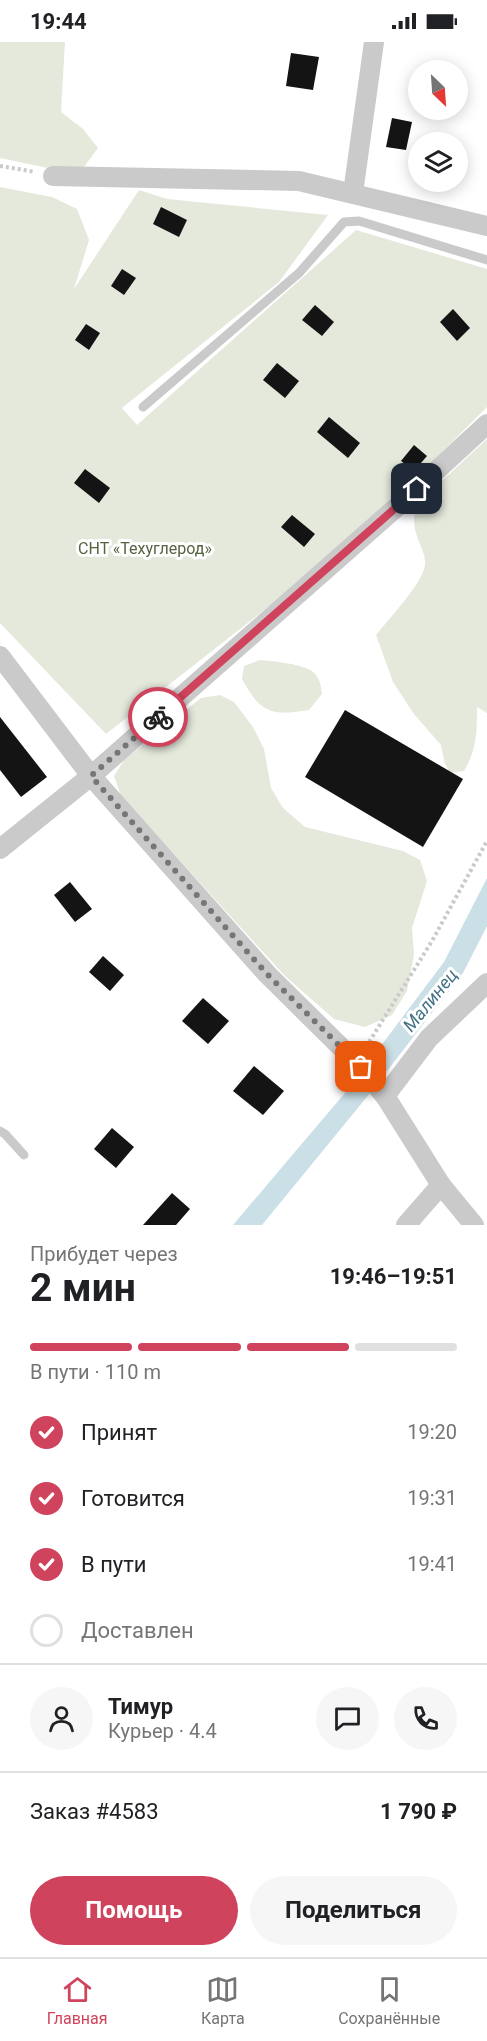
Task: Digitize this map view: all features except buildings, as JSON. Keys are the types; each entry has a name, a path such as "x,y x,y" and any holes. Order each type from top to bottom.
{"street":[{"path":"352,193 374,42"},
{"path":"53,176 299,181 487,226"},
{"path":"0,849 91,776 399,505 487,424"},
{"path":"0,656 91,776 267,974 359,1064 382,1092 441,1185 474,1225"},
{"path":"382,1092 429,1038 487,983"},
{"path":"406,1225 441,1185"}],"lane":[{"path":"143,407 299,273 344,222 359,221 487,260"},
{"path":"0,1131 24,1155"}],"path":[{"path":"0,166 53,176"},
{"path":"359,1064 432,941 487,841"}],"green space":[{"path":"0,42 65,42 61,112 83,129 98,148 81,171 53,169 0,158"},
{"name":"СНТ «Техуглерод»","path":"0,187 52,197 77,209 89,240 74,289 139,190 167,199 328,215 279,282 122,408 137,425 356,230 487,269 487,407 392,502 295,586 106,734 0,623"},
{"path":"487,439 487,713 477,707 472,755 464,771 450,773 445,764 441,745 414,714 393,682 376,635 412,591 423,573 424,557 414,526 416,505"},
{"path":"260,660 288,663 309,669 319,679 322,694 309,710 285,713 268,710 255,699 242,679 244,666"},
{"path":"220,695 234,702 253,727 264,749 271,788 283,808 305,827 403,851 420,860 427,881 412,928 414,955 407,991 392,1015 365,1027 334,1019 285,976 121,796 114,776 124,760 201,698"}],"water":[{"name":"Малинец","path":"487,878 487,926 463,973 366,1098 262,1225 233,1225 350,1087 444,962"}],"way so far":[{"path":"158,717 91,776 267,974 361,1067"}],"route":[{"path":"158,717 417,489"}]}
